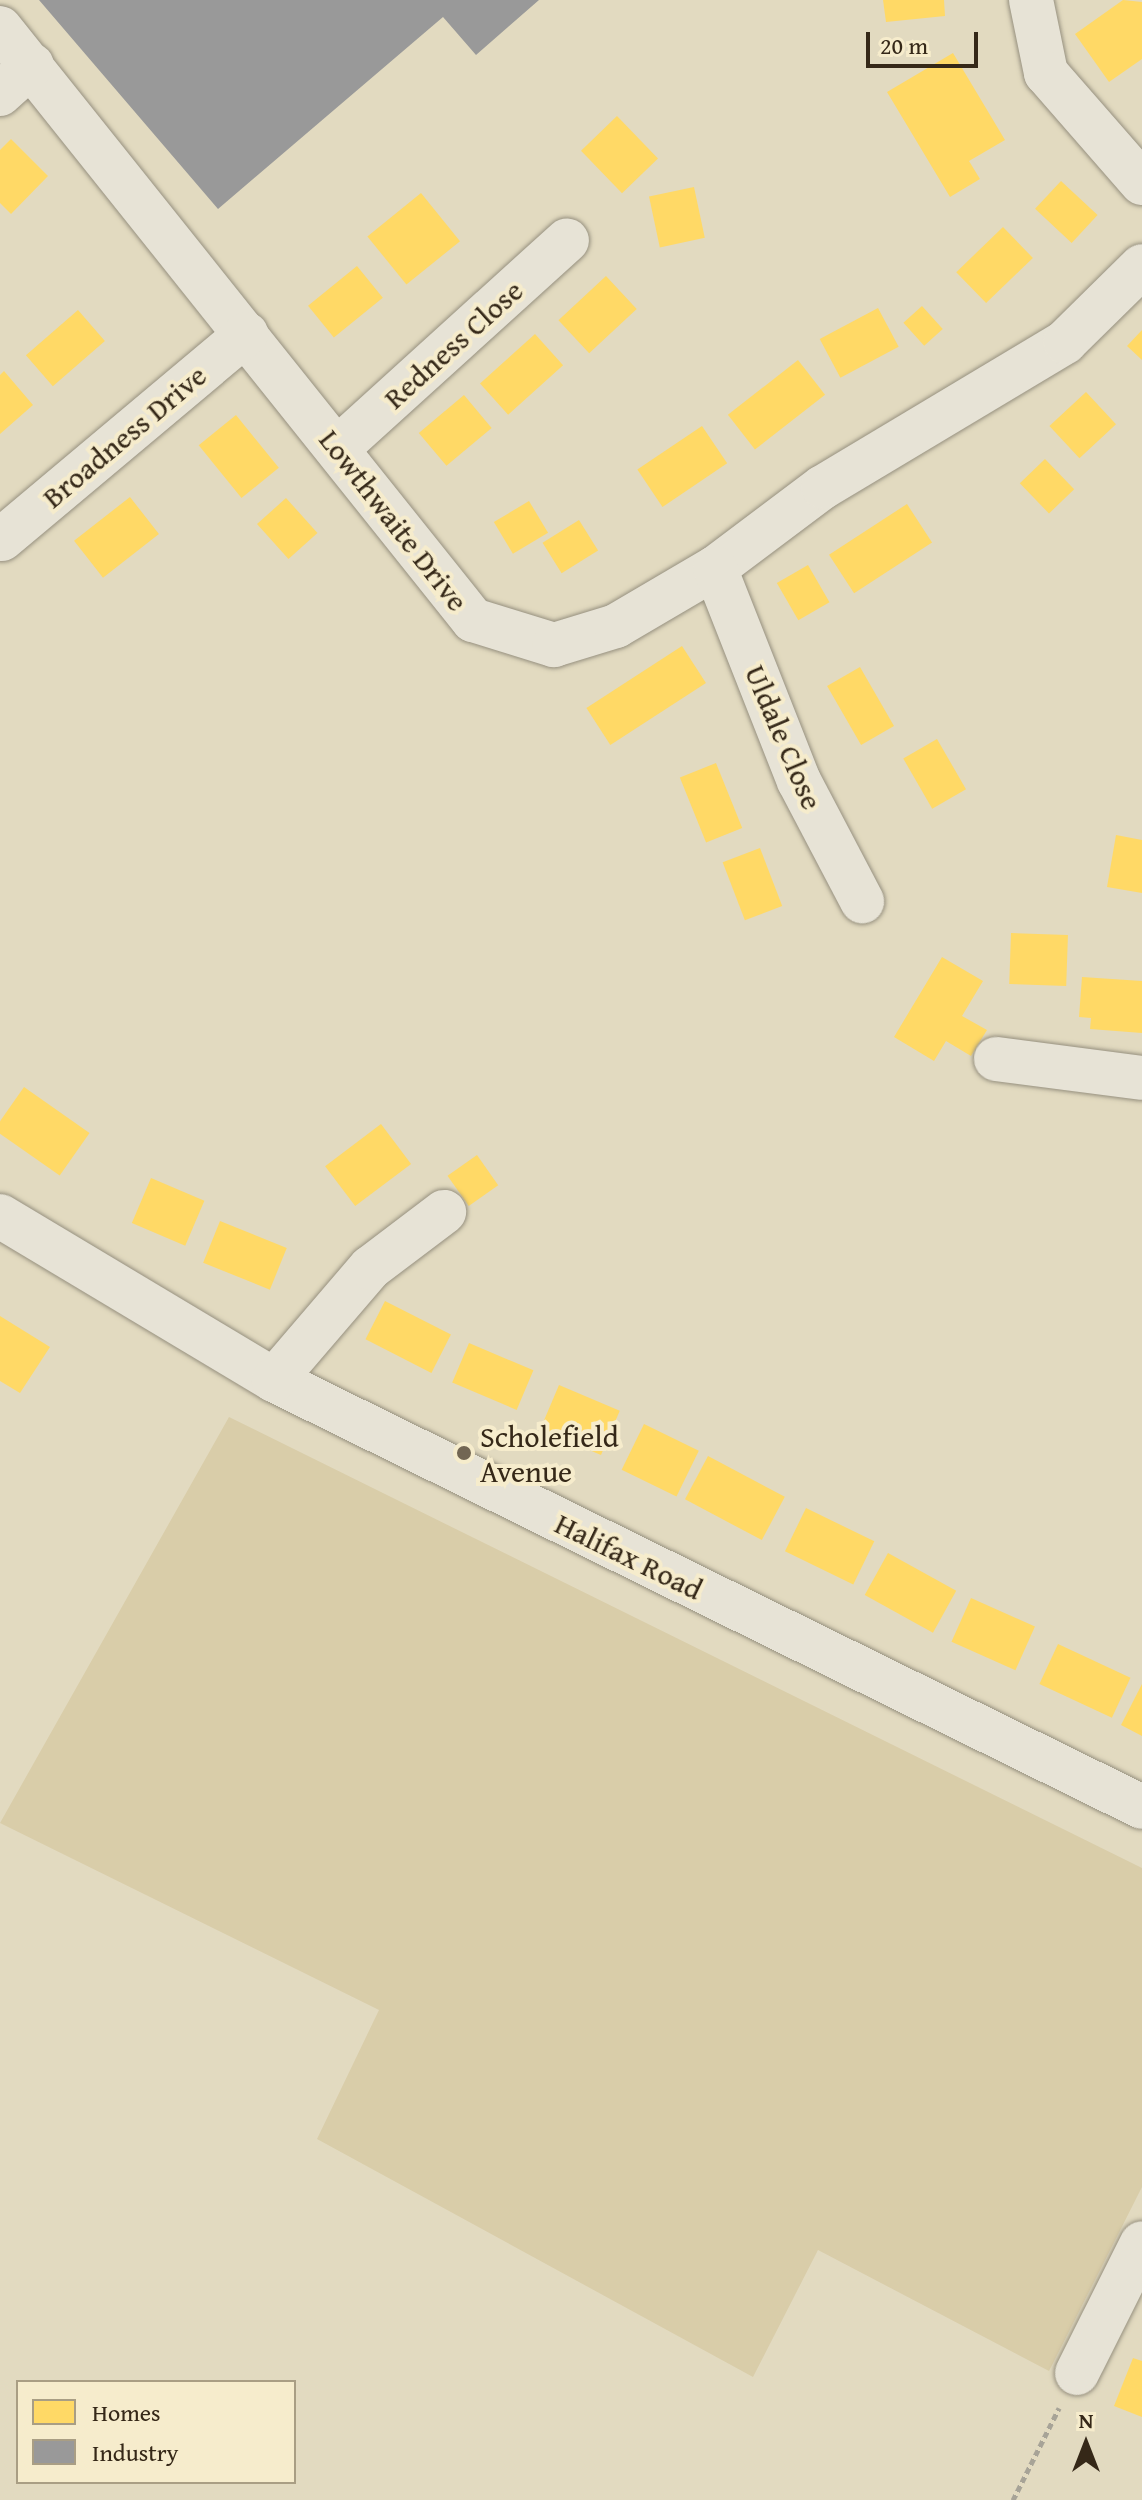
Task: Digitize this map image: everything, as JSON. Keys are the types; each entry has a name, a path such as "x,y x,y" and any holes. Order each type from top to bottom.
{"street":[{"path":"1032,1 1046,73 1142,183"},
{"name":"Lowthwaite Drive","path":"0,28 473,620 554,645 616,626 715,568 823,487 1065,342 1142,266"},
{"path":"0,94 32,65"},
{"name":"Redness Close","path":"338,448 567,240"},
{"name":"Broadness Drive","path":"2,539 246,334"},
{"name":"Uldale Close","path":"715,568 799,781 862,901"},
{"path":"996,1059 1132,1077"},
{"path":"274,1380 370,1268 444,1212"},
{"name":"Halifax Road","path":"0,1216 274,1380 1142,1807"},
{"path":"1077,2373 1142,2243"}],"path":[{"path":"1013,2500 1077,2373"}],"shaded area":[{"path":"229,1417 1142,1868 1142,2187 1049,2371 818,2250 753,2377 317,2139 379,2010 0,1823"}],"building: Homes":[{"path":"883,0 944,0 945,16 886,22"},
{"path":"1123,0 1142,2 1142,59 1109,82 1075,34"},
{"path":"953,53 1005,140 969,161 980,179 950,197 887,92"},
{"path":"617,116 658,158 622,193 581,151"},
{"path":"11,139 48,176 11,214 0,203 0,150"},
{"path":"1061,181 1098,215 1072,243 1035,209"},
{"path":"694,187 705,238 660,247 649,197"},
{"path":"421,193 460,241 406,285 367,236"},
{"path":"1003,227 1033,258 986,303 956,272"},
{"path":"357,266 383,298 334,338 308,306"},
{"path":"606,276 637,309 589,353 558,320"},
{"path":"922,306 943,329 924,346 903,323"},
{"path":"878,308 899,347 840,378 820,339"},
{"path":"78,310 105,341 53,386 26,355"},
{"path":"1142,330 1142,360 1127,346"},
{"path":"535,334 563,365 508,415 480,384"},
{"path":"798,360 825,395 755,449 728,415"},
{"path":"4,371 33,405 0,434 0,375"},
{"path":"1086,392 1116,424 1079,458 1049,426"},
{"path":"464,395 492,428 446,466 419,433"},
{"path":"236,415 279,468 241,498 199,445"},
{"path":"702,426 727,463 662,507 637,470"},
{"path":"1045,459 1074,489 1049,514 1020,483"},
{"path":"130,497 159,534 103,578 74,541"},
{"path":"286,498 317,533 288,559 257,524"},
{"path":"529,501 548,533 513,554 494,522"},
{"path":"907,504 932,543 854,593 829,555"},
{"path":"579,520 598,551 562,573 543,543"},
{"path":"808,565 830,602 798,620 777,583"},
{"path":"682,646 706,683 610,745 586,708"},
{"path":"860,667 894,726 861,745 827,686"},
{"path":"937,739 966,789 932,809 903,758"},
{"path":"716,763 742,828 706,843 680,778"},
{"path":"1116,835 1142,840 1142,893 1107,887"},
{"path":"760,848 782,906 745,920 723,862"},
{"path":"1011,933 1068,935 1066,986 1009,984"},
{"path":"942,957 983,981 962,1016 987,1030 971,1056 946,1041 934,1061 894,1037"},
{"path":"1082,977 1142,981 1142,1033 1090,1029 1091,1018 1079,1017"},
{"path":"24,1087 90,1133 60,1175 0,1134 0,1121"},
{"path":"381,1124 411,1164 355,1206 325,1166"},
{"path":"477,1155 498,1185 469,1206 448,1176"},
{"path":"151,1178 204,1201 185,1246 132,1223"},
{"path":"220,1221 287,1248 270,1290 203,1263"},
{"path":"385,1301 451,1335 431,1373 365,1339"},
{"path":"0,1316 50,1347 20,1393 0,1381"},
{"path":"469,1343 533,1370 517,1410 452,1383"},
{"path":"559,1385 620,1411 601,1455 540,1429"},
{"path":"644,1424 699,1451 676,1497 622,1470"},
{"path":"708,1456 785,1497 762,1540 685,1499"},
{"path":"806,1508 874,1541 853,1584 785,1551"},
{"path":"888,1553 956,1591 933,1633 865,1595"},
{"path":"971,1598 1035,1626 1015,1670 951,1642"},
{"path":"1058,1644 1131,1678 1112,1718 1039,1684"},
{"path":"1142,1684 1142,1736 1121,1725"},
{"path":"1133,2358 1142,2361 1142,2417 1114,2406"}],"building: Industry":[{"path":"39,0 539,0 476,55 443,17 218,209"}],"place":[{"name":"Scholefield Avenue","path":"464,1453"}]}
